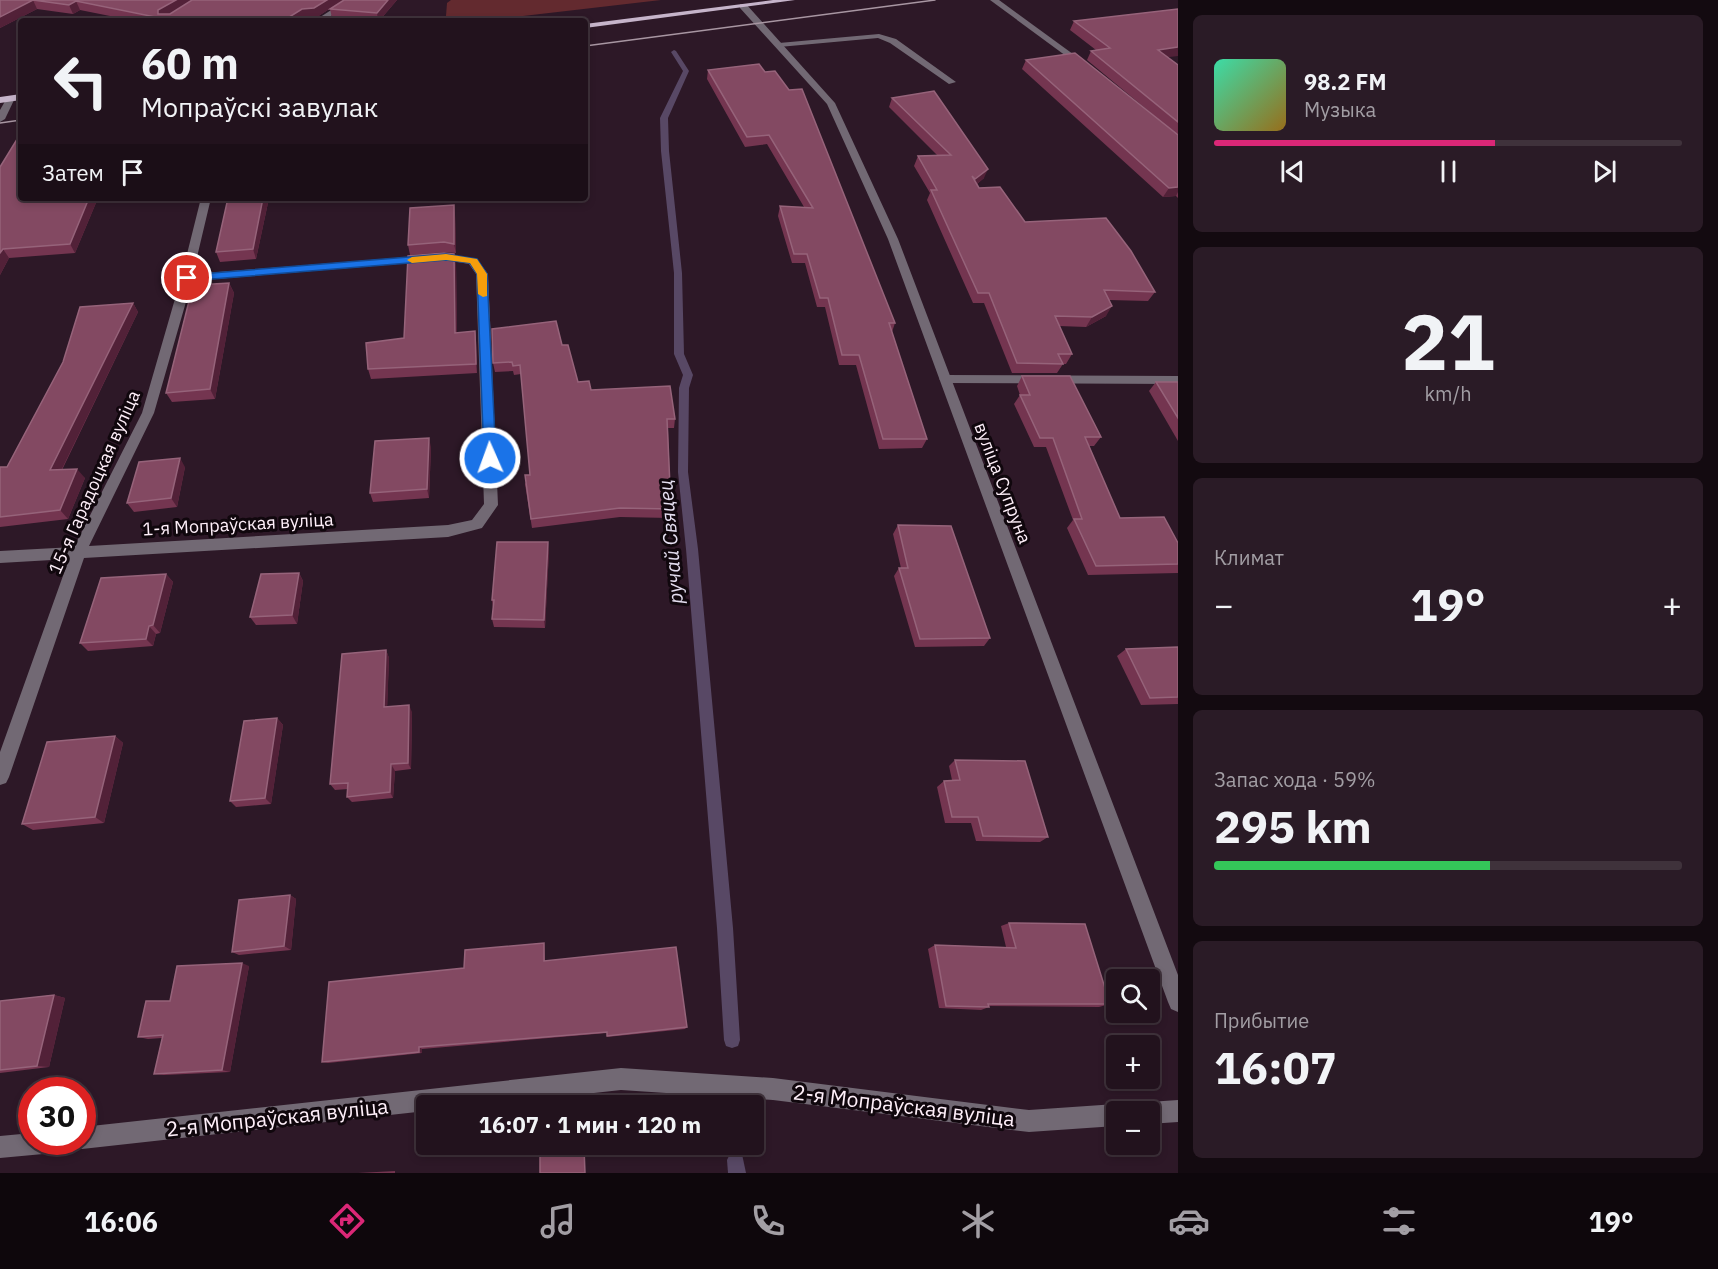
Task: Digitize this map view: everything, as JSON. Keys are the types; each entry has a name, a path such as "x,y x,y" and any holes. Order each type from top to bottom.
{"main road":[{"path":"588,26 791,0"},
{"path":"0,100 16,98"}],"street":[{"path":"323,18 352,0"},
{"path":"994,0 1089,68"},
{"name":"вуліца Супруна","path":"743,6 831,103 893,239 1178,1002"},
{"path":"779,45 879,36 893,41 952,82"},
{"path":"0,119 16,98"},
{"name":"15-я Гарадоцкая вуліца","path":"0,777 78,553 148,413 187,278 205,201"},
{"name":"1-я Мопраўская вуліца","path":"0,557 448,531 477,524 491,504 482,274 473,261 446,257 187,278"},
{"path":"945,379 1178,380"},
{"name":"2-я Мопраўская вуліца","path":"96,1136 621,1079 773,1089 1029,1121 1106,1116"},
{"path":"1160,1112 1178,1111"},
{"path":"0,1148 18,1146"}],"shaded area":[{"path":"451,0 661,0 506,18 450,18 446,16 447,3"}],"building":[{"path":"0,0 33,0 0,17"},
{"path":"33,0 176,0 158,10 158,14 170,14 192,0 327,0 314,8 302,9 288,18 160,18 76,1 69,5"},
{"path":"344,0 388,0 377,13 330,9"},
{"path":"1178,9 1178,47 1158,50 1178,65 1178,122 1091,51 1110,48 1074,21"},
{"path":"1075,53 1178,135 1178,187 1169,188 1026,60"},
{"path":"759,64 765,72 775,71 789,90 802,89 895,323 889,323 927,439 883,439 859,355 842,355 828,298 820,298 807,254 794,254 780,206 813,208 769,135 747,137 708,70"},
{"path":"934,91 988,169 975,179 972,176 979,188 1000,187 1025,222 1106,218 1131,251 1155,292 1104,290 1112,306 1092,317 1055,316 1072,354 1058,354 1063,364 1017,363 989,293 978,293 931,190 937,190 918,156 951,155 892,98"},
{"path":"18,138 18,201 88,201 70,244 3,249 0,253 0,167"},
{"path":"227,201 262,201 253,249 216,252"},
{"path":"454,205 454,244 444,242 408,245 410,208"},
{"path":"454,254 455,333 475,331 476,364 368,369 366,343 404,338 408,256"},
{"path":"229,283 210,389 166,393 190,297 193,297 196,285"},
{"path":"133,303 50,470 77,469 60,510 0,517 0,467 7,467 63,362 80,307"},
{"path":"556,321 562,345 568,345 578,382 589,381 591,390 670,386 675,419 667,419 671,509 620,508 531,519 525,475 530,475 520,365 513,366 512,362 493,363 492,329"},
{"path":"1022,376 1070,376 1101,437 1085,437 1120,518 1164,517 1178,543 1178,564 1096,566 1074,519 1082,519 1053,438 1040,438 1020,395 1030,395"},
{"path":"1156,382 1178,382 1178,418"},
{"path":"429,438 427,489 370,493 375,441"},
{"path":"180,458 171,498 127,503 139,462"},
{"path":"898,525 951,526 990,638 920,639 899,568 908,568"},
{"path":"497,542 548,542 544,620 492,619"},
{"path":"299,573 292,615 250,617 261,574"},
{"path":"166,574 153,625 149,626 146,639 80,643 101,578"},
{"path":"1178,647 1178,697 1150,698 1126,649"},
{"path":"386,650 384,707 409,705 408,763 391,764 390,792 347,797 348,783 330,784 342,654"},
{"path":"277,718 265,798 230,801 244,721"},
{"path":"115,736 95,817 22,824 47,742"},
{"path":"955,760 1025,761 1048,837 983,836 978,817 952,817 944,781 960,780"},
{"path":"290,895 284,946 232,952 239,900"},
{"path":"1009,923 1085,924 1106,991 1106,1004 946,1006 935,945 1016,948"},
{"path":"544,943 544,961 676,947 687,1027 607,1036 607,1032 419,1047 419,1052 322,1062 329,982 464,968 465,950"},
{"path":"242,963 222,1070 154,1074 163,1035 138,1037 146,1001 170,1001 177,966"},
{"path":"54,995 37,1066 0,1070 0,1001"},
{"path":"540,1155 584,1155 585,1173 540,1173"}],"waterway":[{"name":"ручай Свяцец","path":"674,52 686,71 664,118 665,151 678,273 679,354 688,375 684,388 683,472 692,549 725,928 732,1040"},
{"name":"ручай Свяцец","path":"736,1160 737,1173"}],"tram line":[{"path":"588,46 935,0"},
{"path":"0,123 18,120"}],"slow traffic":[{"path":"412,260 446,257 473,261 482,274 483,294"}],"route":[{"path":"187,278 446,257 473,261 482,274 490,458"}]}
